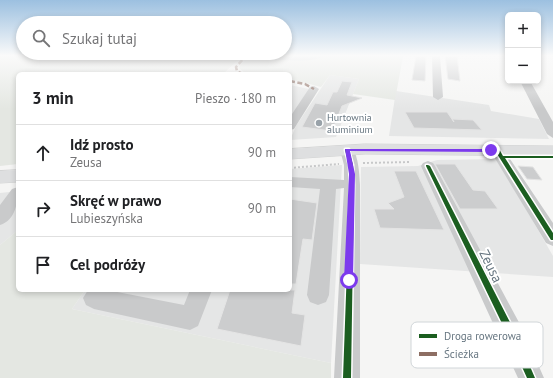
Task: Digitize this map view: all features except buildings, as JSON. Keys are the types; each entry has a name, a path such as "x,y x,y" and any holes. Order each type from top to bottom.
{"main road":[{"path":"292,154 347,150 553,151"},
{"path":"0,177 16,176"}],"street":[{"path":"437,74 438,97"},
{"path":"527,84 553,134"},
{"path":"292,123 314,89"},
{"path":"347,150 351,165 352,185 347,378"},
{"path":"497,150 553,238"},
{"name":"Zeusa","path":"428,166 506,322"},
{"path":"292,182 352,185"},
{"path":"318,295 329,183"},
{"path":"0,218 16,196"},
{"path":"94,298 190,318 200,292"},
{"name":"Zeusa","path":"527,368 531,378"}],"shaded area":[{"path":"0,74 16,74 16,164 0,166"},
{"path":"292,74 400,74 395,100 353,94 359,79 330,75 321,87 292,80"},
{"path":"330,75 359,79 336,137 292,140 292,135 296,126"},
{"path":"292,85 309,89 292,115"},
{"path":"396,91 489,105 491,111 539,119 549,139 389,136"},
{"path":"497,159 553,256 553,277 360,264 361,167 418,166 437,160"},
{"path":"342,165 331,363 72,309 84,292 292,292 292,169"},
{"path":"16,191 16,232 0,245 0,193"},
{"path":"16,232 16,292 84,292 72,309 331,363 331,378 0,378 0,245"}],"marked path":[{"path":"292,81 305,84 314,89"}],"cycle path":[{"path":"347,150 351,165 352,185 347,378"},
{"path":"497,150 553,238"},
{"path":"501,157 553,157"},
{"path":"428,166 506,322"},
{"path":"527,368 531,378"}],"place":[{"name":"Hurtownia aluminium","path":"319,123"}],"route":[{"path":"349,280 352,174 351,163 347,150 491,150"}]}
